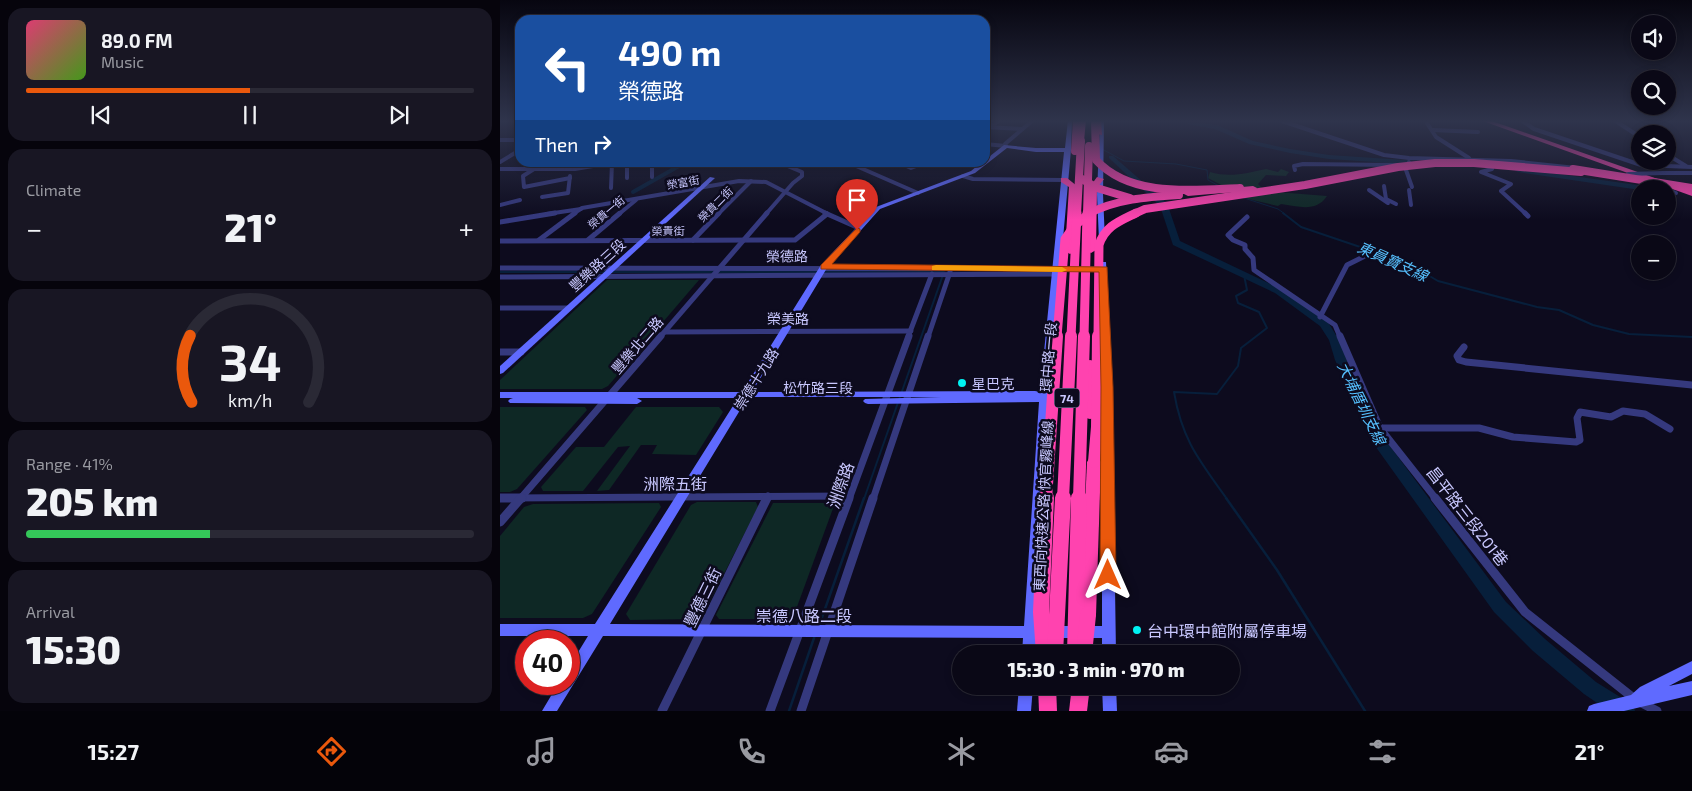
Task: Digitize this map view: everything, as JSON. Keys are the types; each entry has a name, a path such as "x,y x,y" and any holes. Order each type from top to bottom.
{"highway":[{"path":"1075,153 1074,165 1079,175 1089,184 1108,192 1136,199 1201,200"},
{"name":"東西向快速公路 快官霧峰線","path":"1056,645 1084,153"},
{"name":"東西向快速公路 快官霧峰線","path":"1075,645 1085,153"},
{"path":"1096,153 1096,160 1111,174 1138,184 1172,189 1253,188"},
{"path":"1572,153 1644,180"},
{"path":"1585,153 1692,191"},
{"path":"1589,153 1692,191"},
{"path":"1049,466 1050,414 1063,248 1065,239 1074,225 1098,209 1119,202 1317,180 1413,162 1463,160 1520,163 1591,171 1692,191"},
{"path":"1094,462 1099,368 1098,264 1102,236 1112,225 1132,214 1156,207 1435,163 1499,164 1581,172 1631,181"},
{"name":"74","path":"1085,645 1088,615 1094,462 1090,427 1093,188 1100,179"},
{"name":"74","path":"1044,645 1042,612 1049,466 1058,418 1073,186 1064,180"},
{"path":"1676,189 1692,191"},
{"path":"1676,189 1692,191"},
{"path":"1047,695 1048,711"},
{"path":"1053,711 1054,695"},
{"path":"1074,695 1074,711"},
{"path":"1078,711 1080,695"}],"street":[{"path":"508,169 500,162 515,153"},
{"name":"環中路一段","path":"1029,645 1044,397 1068,153"},
{"path":"1102,153 1100,179 1107,397 1109,645"},
{"path":"1374,153 1409,158 1483,159 1628,174 1692,173"},
{"path":"1462,153 1470,158"},
{"path":"1606,153 1641,165 1692,167"},
{"path":"1409,158 1406,170 1411,205"},
{"path":"1483,159 1491,167 1481,170 1488,176 1511,184 1501,191 1528,216"},
{"path":"1676,160 1686,166"},
{"path":"1503,161 1512,166 1631,181"},
{"path":"1295,170 1294,166 1303,164 1408,165"},
{"path":"537,167 523,176 524,187 570,178"},
{"path":"500,169 573,169 586,167"},
{"path":"611,188 612,167"},
{"path":"627,167 628,178"},
{"path":"652,167 652,177"},
{"name":"豐樂北二路","path":"500,522 718,268 793,183 800,178 802,172 790,167"},
{"path":"860,167 918,192"},
{"name":"崇德十九路","path":"580,661 821,272 878,208 963,176 980,167"},
{"path":"542,197 568,192 573,169"},
{"path":"963,176 973,179 1100,179"},
{"name":"豐樂路三段","path":"500,371 712,178"},
{"name":"榮富街","path":"539,240 582,208 751,181 766,182 826,214 860,228"},
{"name":"榮貴二街","path":"693,240 751,181"},
{"path":"1384,186 1386,199 1396,204"},
{"path":"1369,190 1389,203"},
{"name":"榮貴一街","path":"588,240 636,199"},
{"path":"500,205 520,200"},
{"path":"500,222 582,208"},
{"name":"榮貴街","path":"500,241 799,239 826,214"},
{"name":"昌平路三段201巷","path":"1247,218 1228,234 1233,240 1245,245 1245,249 1253,258 1254,270 1287,289 1320,317 1335,325 1350,364 1380,428 1525,612 1636,700 1657,711"},
{"path":"1320,317 1347,265 1377,250"},
{"name":"榮德路","path":"500,268 718,268 821,272 939,273 1103,272"},
{"name":"榮德路","path":"500,277 712,276 821,272 939,273"},
{"name":"洲際路","path":"801,711 815,633 850,496 911,330 939,273"},
{"name":"洲際路","path":"770,711 815,633 908,398 939,273"},
{"path":"500,308 569,308"},
{"name":"榮美路","path":"665,332 911,330"},
{"path":"1464,348 1457,356 1459,360 1466,362 1692,385"},
{"path":"500,352 521,352"},
{"name":"松竹路三段","path":"500,395 607,398 908,398 1034,401 1044,397 1107,397"},
{"name":"松竹路三段","path":"500,402 607,398"},
{"path":"1380,428 1474,428 1513,437 1576,442 1580,440 1577,418 1580,412 1611,417 1623,411 1629,411 1645,414 1670,429"},
{"name":"豐德三街","path":"662,711 768,496"},
{"name":"洲際五街","path":"500,498 850,496"},
{"name":"崇德八路二段","path":"500,630 815,633 1108,632"},
{"path":"1636,700 1645,692 1692,667"},
{"path":"1600,710 1692,688"},
{"path":"549,711 559,695"},
{"path":"1024,711 1025,695"},
{"path":"1109,695 1110,711"}],"green space":[{"path":"1266,169 1278,172 1281,169 1289,172 1286,176 1266,175 1258,184 1265,191 1327,196 1318,205 1312,207 1281,204 1278,206 1248,199 1208,178 1210,172 1231,175"},
{"path":"607,280 699,280 608,386 602,389 500,389 500,380"},
{"path":"500,407 585,407 587,410 517,489 510,492 500,492"},
{"path":"636,407 719,407 723,412 696,455 652,454 657,445 641,445 609,490 597,491 630,446 618,447 583,491 543,491 541,487 576,447 604,447"},
{"path":"697,502 756,502 758,507 703,615 696,619 630,620 626,614 691,505"},
{"path":"659,503 661,507 592,614 583,618 500,618 500,536 524,507 533,504"},
{"path":"773,503 835,503 794,615 786,619 719,619 716,615"}],"waterway":[{"name":"東員寶支線","path":"1110,153 1124,161 1176,164 1207,170 1208,180 1219,186"},
{"path":"1304,153 1329,157 1420,163"},
{"name":"大埔厝圳支線","path":"1111,157 1164,205 1176,243 1278,291 1324,324 1334,340 1341,360 1378,440 1500,607 1539,645 1590,688 1626,711"},
{"path":"633,192 677,167"},
{"path":"1518,170 1631,186"},
{"name":"東員寶支線","path":"1244,198 1278,209 1285,214"},
{"name":"東員寶支線","path":"1283,213 1301,227 1372,251"},
{"name":"東員寶支線","path":"1377,253 1421,271 1438,281 1537,307 1559,310 1593,325 1629,334 1692,337"},
{"path":"500,272 605,272"},
{"path":"612,272 818,272"},
{"path":"822,272 944,272 864,499"},
{"path":"1227,499 1200,461 1187,437 1177,409 1174,392 1217,394 1238,366 1241,348 1267,328 1259,312 1238,303 1236,296 1247,290 1244,275"},
{"path":"819,626 864,498"},
{"path":"1226,498 1277,570 1365,711"},
{"path":"789,711 815,635"}],"slow traffic":[{"path":"936,268 1062,270"}],"place":[{"name":"星巴克","path":"962,383"},
{"name":"台中環中館附屬停車場","path":"1137,630"}],"route":[{"path":"857,230 824,267 1103,270 1107,387 1108,575"}]}
